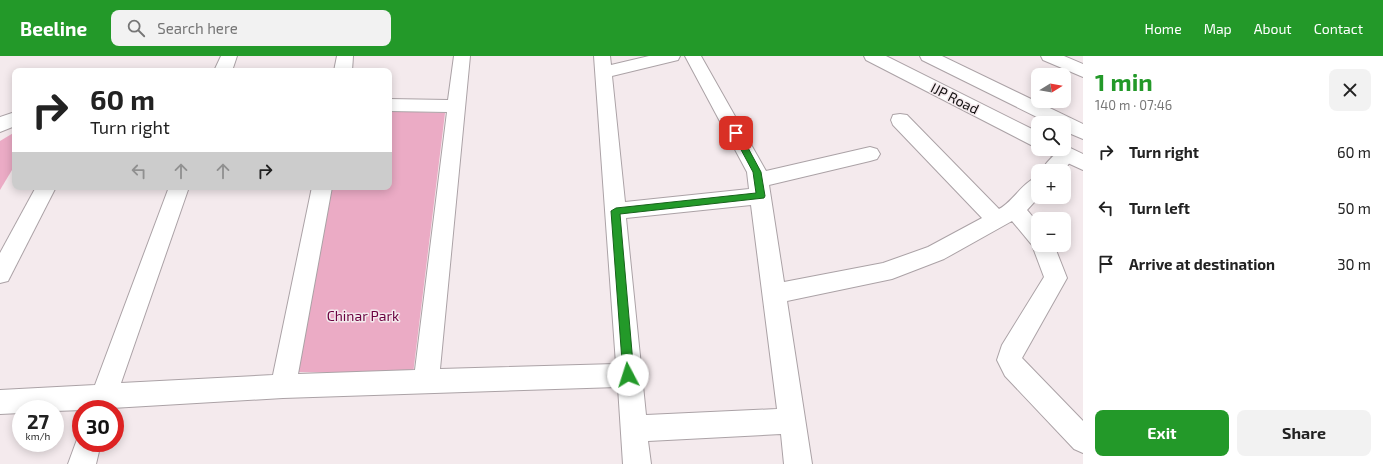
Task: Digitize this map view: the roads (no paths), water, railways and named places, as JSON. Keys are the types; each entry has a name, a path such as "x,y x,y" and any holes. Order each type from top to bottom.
{"main road":[{"path":"224,68 229,56"},
{"path":"343,68 345,56"},
{"path":"426,382 462,56"},
{"path":"636,464 603,64 672,56"},
{"path":"693,56 757,172 798,464"},
{"name":"IJP Road","path":"872,56 1031,136"},
{"name":"IJP Road","path":"928,56 1083,132"},
{"path":"1049,56 1083,71"},
{"path":"392,105 456,106"},
{"path":"0,125 12,119"},
{"path":"900,120 1006,215 1031,233"},
{"path":"616,211 760,188 870,154"},
{"path":"1068,156 1083,163"},
{"path":"0,274 44,190"},
{"path":"102,400 178,190"},
{"path":"283,386 321,190"},
{"path":"775,293 884,272 936,253 1006,215 1031,192"},
{"path":"1046,252 1056,278 1011,353 1009,360 1014,368 1083,440"},
{"path":"124,401 283,386 628,375"},
{"path":"0,402 72,403"},
{"path":"634,429 793,421"},
{"path":"82,464 85,452"}],"park label":[{"name":"Chinar Park","path":"363,315"}]}
